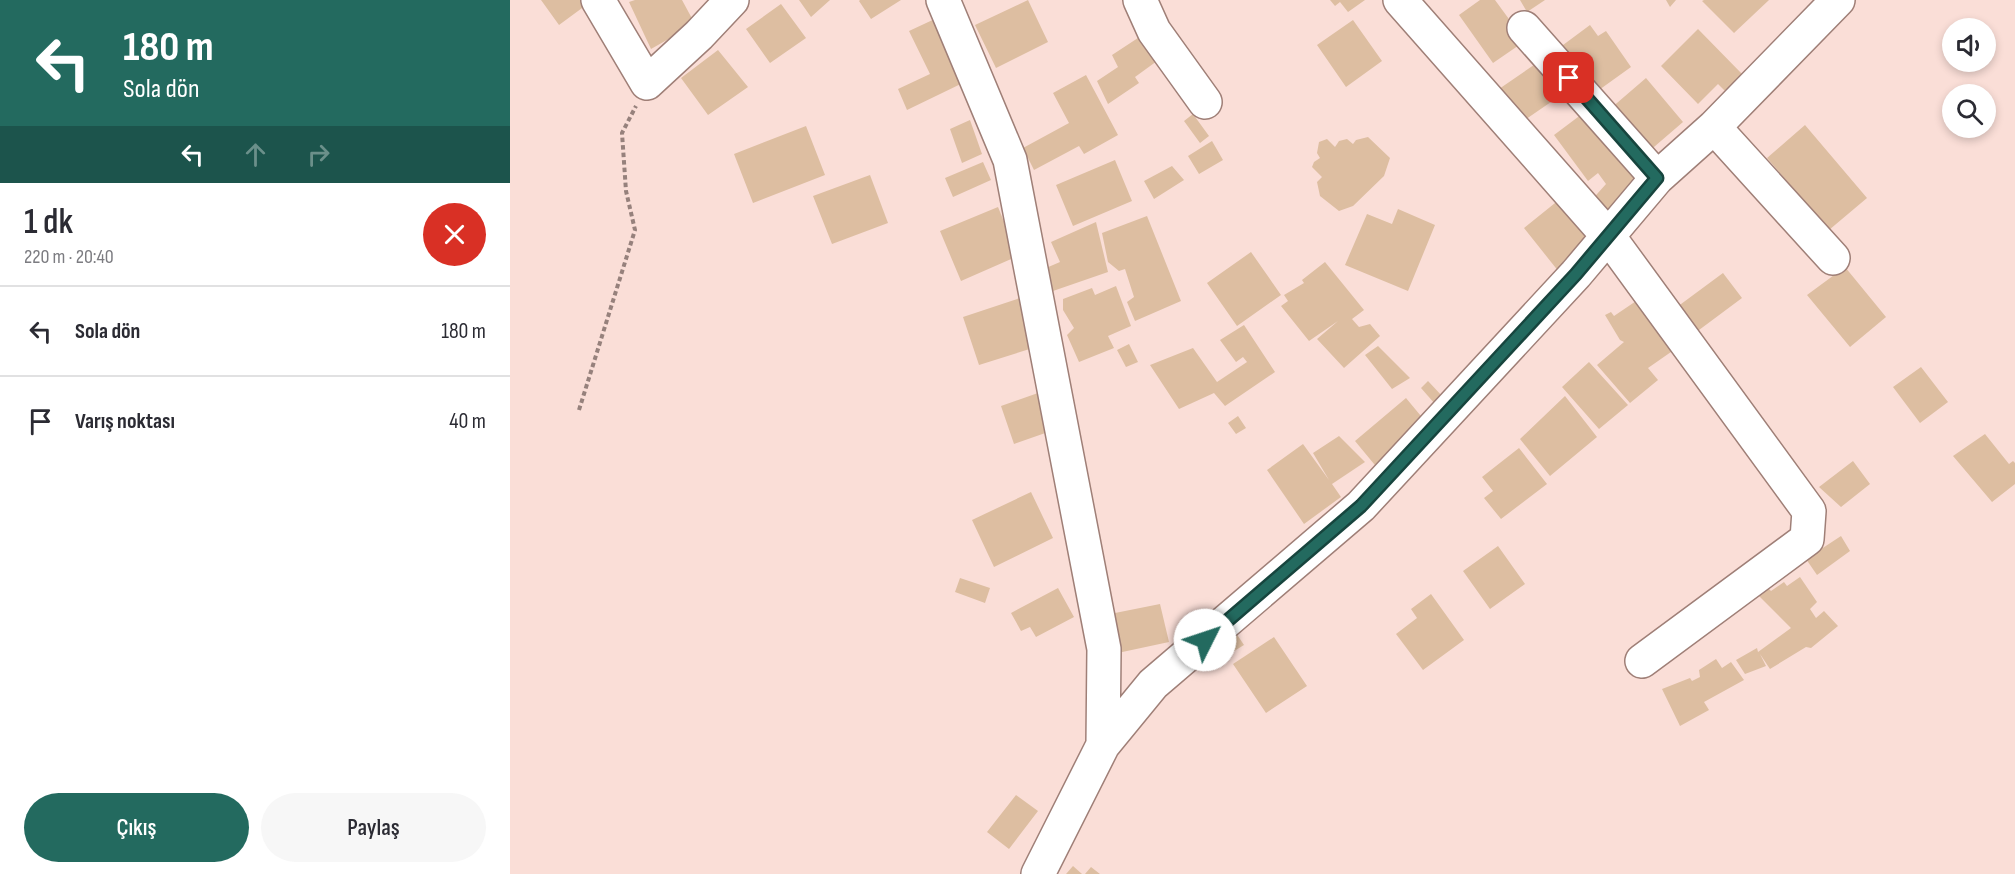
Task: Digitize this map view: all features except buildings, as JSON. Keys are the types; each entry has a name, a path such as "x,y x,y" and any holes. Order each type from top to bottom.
{"street":[{"path":"598,0 647,84 732,0"},
{"path":"943,0 1010,160 1104,649 1103,746"},
{"path":"1140,0 1154,31 1205,102"},
{"path":"1400,0 1609,237 1809,511 1808,539 1642,661"},
{"path":"1038,874 1103,746 1153,684 1361,506 1609,237 1657,178 1714,127 1838,0"},
{"path":"1524,28 1657,178"},
{"path":"1714,127 1833,258"}],"path":[{"path":"579,410 635,230 626,191 622,133 647,84"}],"route":[{"path":"1205,640 1361,506 1576,274 1657,178 1569,78"}]}
